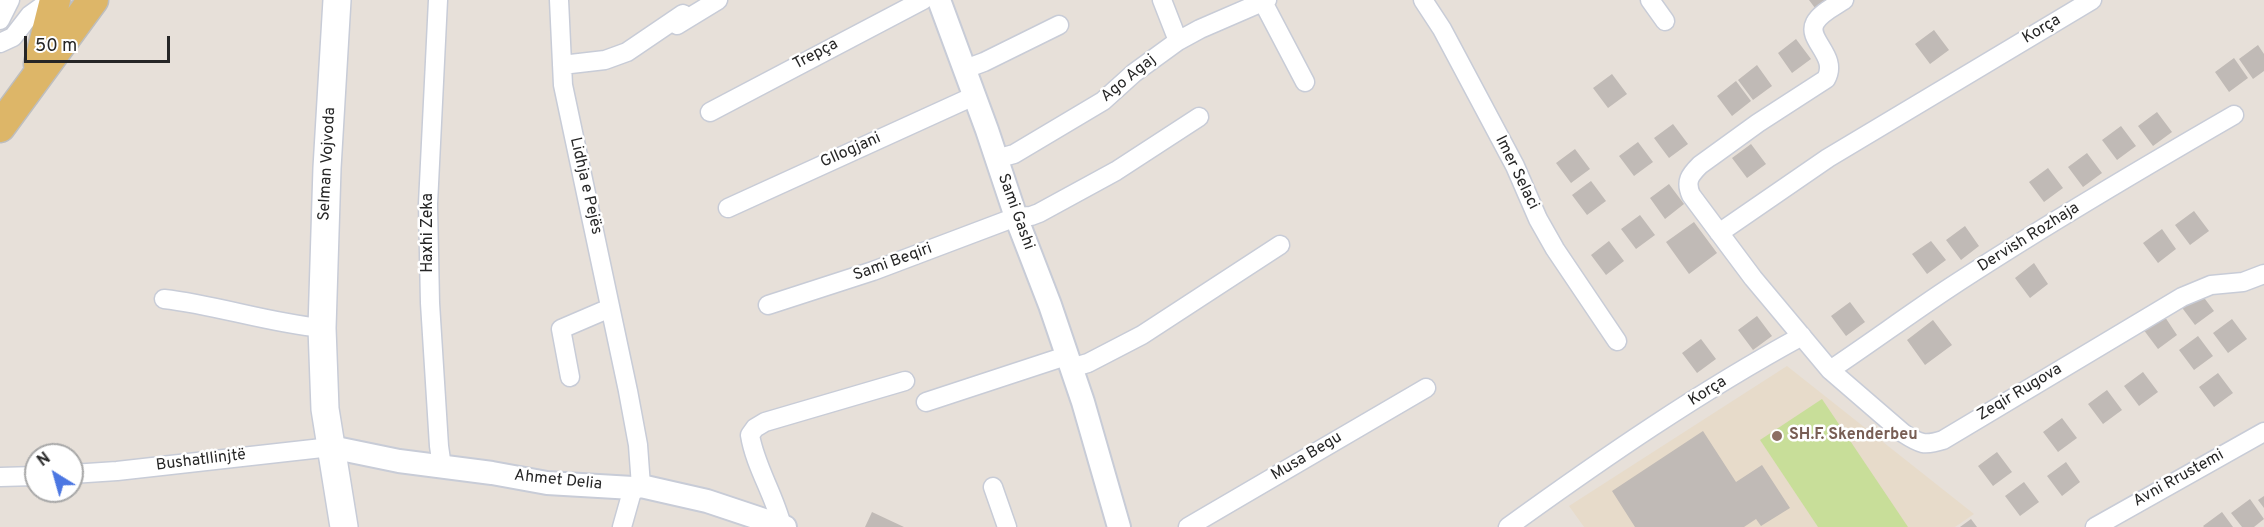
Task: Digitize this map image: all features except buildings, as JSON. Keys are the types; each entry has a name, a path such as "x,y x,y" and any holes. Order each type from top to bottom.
{"main road":[{"path":"36,77 55,0"},
{"path":"0,127 93,0"},
{"name":"Selman Vojvoda","path":"337,0 327,168 322,328 324,385 344,527"}],"street":[{"path":"0,20 10,0"},
{"path":"0,43 13,37 30,15 51,0"},
{"name":"Haxhi Zeka","path":"438,0 428,204 430,303 442,467"},
{"name":"Lidhja e Pejës","path":"559,0 564,85 638,445 637,487 622,527"},
{"path":"562,65 606,60 627,52 680,19 718,0"},
{"name":"Trepça","path":"710,112 923,0"},
{"name":"Sami Gashi","path":"939,0 1050,306 1119,527"},
{"path":"1162,0 1178,41"},
{"name":"Imer Selaci","path":"1423,0 1442,29 1515,166 1538,219 1555,249 1617,341"},
{"path":"1650,0 1665,21"},
{"path":"1802,336 1719,233 1687,187 1688,180 1700,165 1758,123 1826,79 1830,66 1813,32 1813,25 1819,17 1844,0"},
{"name":"Korça","path":"1719,233 1828,158 2092,0"},
{"name":"Ago Agaj","path":"996,159 1022,149 1103,101 1134,73 1178,41 1265,1 1305,82"},
{"path":"965,69 1059,25"},
{"name":"Gllogjani","path":"728,208 974,96"},
{"name":"Dervish Rozhaja","path":"1830,370 2006,252 2121,180 2234,115"},
{"name":"Sami Beqiri","path":"768,305 873,272 1016,217 1031,216 1116,171 1199,117"},
{"path":"926,402 1069,362 1088,363 1142,334 1280,245"},
{"name":"Zeqir Rugova","path":"1802,336 1830,370 1903,434 1917,442 1928,444 1943,440 2182,297 2211,285 2243,282 2264,274"},
{"path":"164,299 184,301 286,324 322,328"},
{"path":"570,377 561,329 610,308"},
{"name":"Korça","path":"1508,527 1588,469 1749,366 1802,336"},
{"name":"Ahmet Delia","path":"331,447 399,461 547,483 637,487 707,501 743,520 783,526 777,506 751,447 750,435 755,428 765,422 905,381"},
{"name":"Musa Begu","path":"1188,527 1426,388"},
{"name":"Avni Rrustemi","path":"2095,527 2264,432"},
{"name":"Bushatllinjtë","path":"84,473 331,447"},
{"path":"0,477 24,476"},
{"path":"993,487 1007,527"}],"shaded area":[{"name":"SH.F. Skenderbeu","path":"1787,366 1974,514 1955,527 1584,527 1569,506"}],"green space":[{"path":"1822,399 1908,527 1818,527 1760,440"}],"place":[{"name":"SH.F. Skenderbeu","path":"1777,436"}]}
